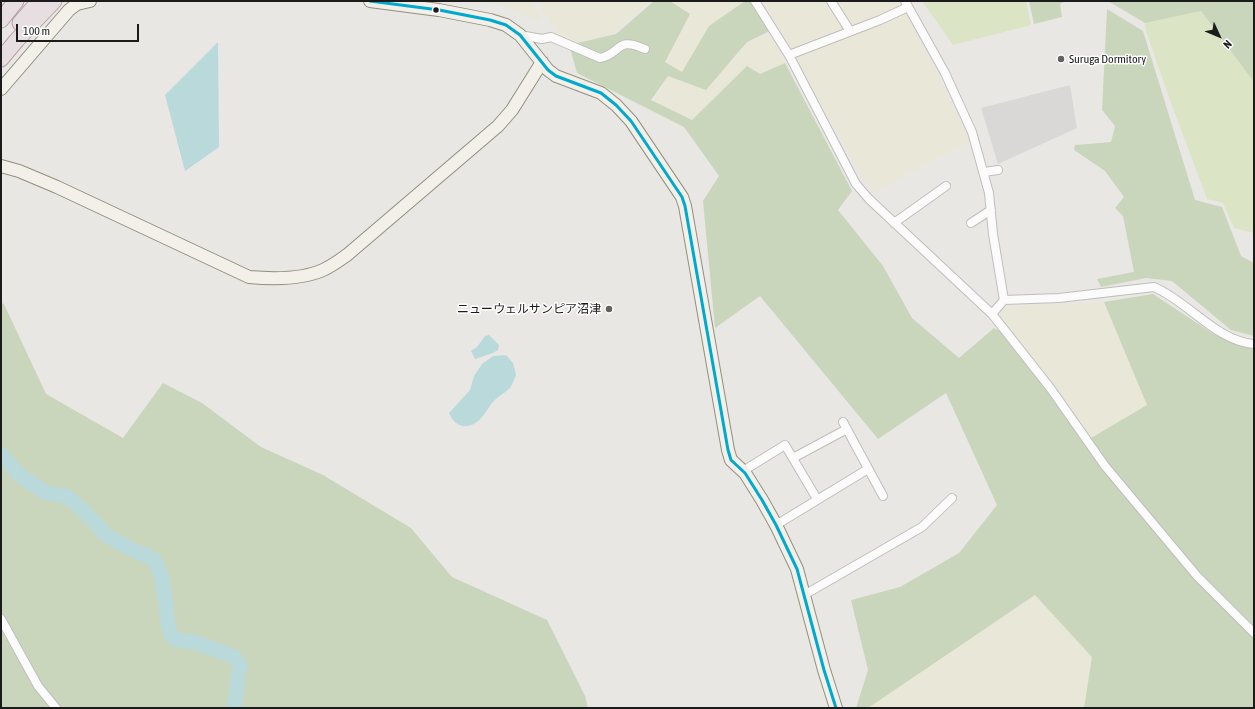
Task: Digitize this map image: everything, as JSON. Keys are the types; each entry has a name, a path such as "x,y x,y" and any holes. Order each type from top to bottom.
{"highway":[{"path":"1,16 11,1"},
{"path":"1,20 16,1"},
{"path":"1,48 39,1"},
{"path":"1,59 54,1"}],"street":[{"path":"1,89 69,10 77,4 90,1"},
{"path":"370,1 439,10 490,20 506,25 520,35 548,70 556,76 601,93 616,104 631,121 682,197 686,206 728,450 732,460 750,480 776,525 797,568 824,670 836,708"},
{"path":"755,1 789,55 856,184 894,223 992,314 1051,389 1104,466 1196,576 1254,633"},
{"path":"831,1 850,31"},
{"path":"789,55 850,31 906,4 945,73 962,107 972,132 989,193 993,234 1004,300"},
{"path":"520,35 542,39 551,37 600,58 607,57 622,45 628,43 644,49"},
{"path":"1,166 19,171 58,187 249,276 262,278 300,276 323,270 348,255 498,126 512,110 542,62"},
{"path":"984,172 998,170"},
{"path":"894,223 946,186"},
{"path":"971,223 990,210"},
{"path":"992,314 1004,300 1059,298 1154,287 1168,293 1229,338 1254,344"},
{"path":"793,458 845,426 883,496"},
{"path":"742,471 785,445 818,499"},
{"path":"776,525 868,468"},
{"path":"804,595 922,527 952,498"},
{"path":"1,619 38,686 56,708"}],"shaded area":[{"path":"479,1 530,1 542,17 536,21 506,6"},
{"path":"539,1 650,1 617,30 600,55 562,40 543,11"},
{"path":"662,1 745,1 709,26 682,72 665,62"},
{"path":"763,1 900,1 911,19 970,141 872,193"},
{"path":"770,34 785,63 760,75 747,66 692,121 654,102 668,76 706,90 747,42"},
{"path":"1070,85 1077,128 998,164 981,108"},
{"path":"1104,302 1147,405 1100,434 1090,437 998,315 1005,307"},
{"path":"1035,595 1093,657 1084,708 868,708"}],"green space":[{"path":"654,1 670,1 690,14 665,62 682,72 709,26 745,1 752,1 772,30 747,42 706,90 668,76 651,100 692,120 747,66 760,74 785,63 852,191 838,210 883,266 912,318 959,358 994,328 1003,333 1086,441 1147,405 1104,302 1153,294 1215,335 1254,350 1254,708 1084,708 1092,657 1035,595 868,708 856,708 868,670 851,600 900,587 959,553 997,505 946,393 878,439 760,296 715,328 703,201 719,176 684,127 577,73 569,45 616,34"},
{"path":"922,1 1026,1 1031,25 953,45"},
{"path":"1029,1 1065,1 1060,4 1062,17 1034,24"},
{"path":"1108,1 1254,1 1254,82 1201,11 1145,23"},
{"path":"1107,9 1143,31 1195,200 1222,207 1241,256 1254,263 1254,336 1231,330 1172,281 1146,278 1101,287 1097,279 1134,272 1123,216 1115,208 1124,197 1105,171 1074,150 1075,145 1111,142 1115,126 1102,110"},
{"path":"1201,11 1254,82 1254,233 1234,228 1223,203 1207,199 1146,31 1145,23"},
{"path":"1,303 4,304 46,394 123,438 163,383 202,403 261,447 323,475 411,528 452,577 547,620 585,696 588,708 56,708 53,706 47,708 1,708"}],"water":[{"path":"218,42 219,147 185,171 165,95"},
{"path":"489,335 499,345 498,350 475,359 471,351 477,347 485,336"},
{"path":"506,355 513,363 516,375 510,388 491,404 487,411 476,422 471,425 461,426 452,419 449,413 470,390 474,376 482,364 493,356"}],"waterway":[{"path":"1,454 19,475 46,493 66,496 82,509 106,535 129,548 154,559 161,575 166,602 167,621 171,635 176,640 194,642 233,656 240,665 234,708"}],"transit line":[{"path":"370,1 439,10 490,20 506,25 520,35 548,70 556,76 601,93 616,105 631,121 682,197 685,206 731,460 745,473 762,500 797,569 824,670 836,708"}],"place":[{"name":"Suruga Dormitory","path":"1061,59"},
{"name":"ニューウェルサンピア沼津","path":"609,309"}]}
